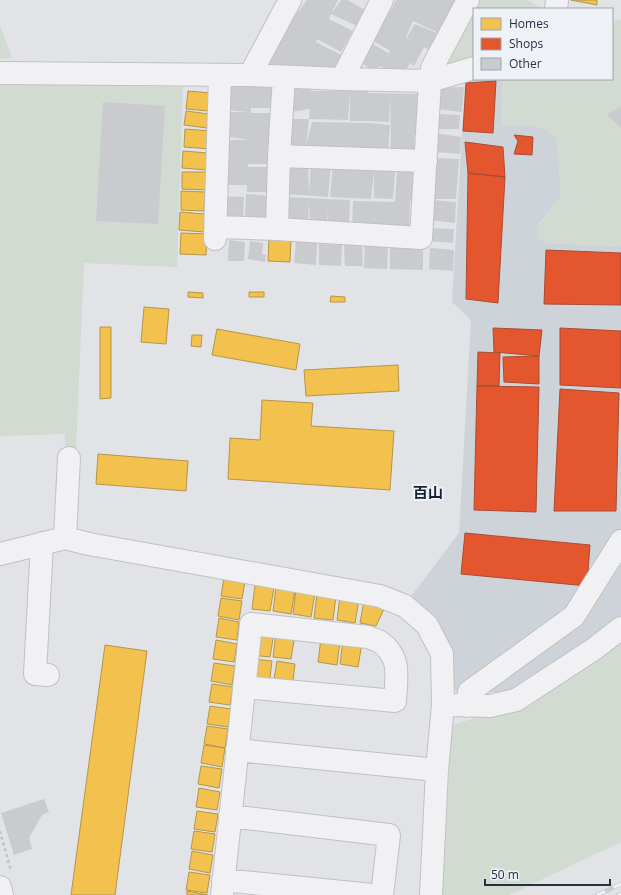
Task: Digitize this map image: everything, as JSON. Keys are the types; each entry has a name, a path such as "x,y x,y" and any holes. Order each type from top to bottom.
{"street":[{"path":"250,75 290,0"},
{"path":"342,79 382,0"},
{"path":"220,75 215,233 277,229 422,238 430,81 432,68 468,0"},
{"path":"0,73 250,75 430,81 473,68"},
{"path":"277,229 279,156 284,77"},
{"path":"279,156 426,161"},
{"path":"65,538 69,458"},
{"path":"0,554 65,538 89,544 380,596 404,606 427,626 442,654 444,705 437,770 431,895"},
{"path":"467,706 469,692 574,616 621,541"},
{"path":"35,674 42,543"},
{"path":"244,687 395,701 397,667 392,653 380,642 368,637 251,624 244,687 237,750 222,888 372,895"},
{"path":"444,705 490,706 516,700 594,649 621,628"},
{"path":"237,750 437,770"},
{"path":"230,816 389,835 382,895"},
{"path":"2,895 6,880"}],"path":[{"path":"0,831 6,880"}],"shaded area":[{"path":"474,0 527,0 541,8 473,8 473,60 449,65 445,64"},
{"path":"621,20 621,246 545,243 538,237 538,226 561,196 557,137 538,126 501,126 503,80 613,80 613,21"},
{"path":"0,25 12,58 0,59"},
{"path":"473,79 503,80 501,126 538,126 557,137 561,196 538,225 545,243 621,246 621,616 583,648 517,693 457,691 451,688 409,599 459,533 471,320 452,302 465,81"},
{"path":"0,84 183,87 177,267 84,263 76,451 65,450 65,434 0,436"},
{"path":"621,640 621,842 509,895 442,895 452,725 498,711"}],"building: Homes":[{"path":"571,0 597,0 597,5"},
{"path":"188,91 211,93 209,111 186,109"},
{"path":"186,111 209,114 207,128 184,125"},
{"path":"185,129 212,131 211,149 184,147"},
{"path":"183,151 208,153 207,170 182,168"},
{"path":"182,172 208,172 207,190 182,189"},
{"path":"181,191 205,192 204,211 181,210"},
{"path":"180,212 205,214 204,232 179,230"},
{"path":"181,233 207,234 206,255 180,254"},
{"path":"269,238 291,239 290,262 268,261"},
{"path":"188,292 203,293 203,298 188,297"},
{"path":"249,292 264,292 264,297 249,297"},
{"path":"331,296 345,297 345,302 330,302"},
{"path":"144,307 169,309 166,344 141,342"},
{"path":"100,327 111,327 111,398 100,399"},
{"path":"217,329 300,344 296,370 212,355"},
{"path":"192,335 202,335 201,347 191,346"},
{"path":"398,365 399,391 306,396 304,370"},
{"path":"262,400 313,403 311,426 394,431 390,490 228,479 230,438 260,440"},
{"path":"98,454 188,461 186,491 96,484"},
{"path":"224,578 245,581 242,599 221,596"},
{"path":"255,585 274,588 270,611 252,609"},
{"path":"276,587 295,590 291,614 273,611"},
{"path":"296,590 315,593 311,617 293,614"},
{"path":"317,594 336,596 333,620 314,618"},
{"path":"340,596 359,599 355,623 337,620"},
{"path":"221,598 242,601 239,620 218,616"},
{"path":"364,601 386,605 376,626 360,623"},
{"path":"219,618 239,622 237,640 216,637"},
{"path":"255,631 274,633 270,657 252,655"},
{"path":"276,633 295,635 291,659 273,657"},
{"path":"321,638 340,641 337,665 318,662"},
{"path":"216,640 237,644 234,662 213,659"},
{"path":"343,640 362,643 358,667 340,664"},
{"path":"105,645 147,651 115,895 71,895"},
{"path":"253,659 272,661 269,685 250,682"},
{"path":"277,661 295,664 292,688 273,685"},
{"path":"214,663 235,666 232,685 211,681"},
{"path":"212,684 233,687 230,705 209,702"},
{"path":"210,706 231,709 228,727 207,724"},
{"path":"207,726 228,729 225,748 204,744"},
{"path":"204,745 225,748 222,767 201,763"},
{"path":"201,766 222,769 219,788 198,784"},
{"path":"199,788 220,792 217,810 196,807"},
{"path":"197,811 218,814 215,832 194,829"},
{"path":"194,831 215,834 212,852 191,849"},
{"path":"192,851 213,855 210,873 189,869"},
{"path":"189,872 210,875 207,893 186,890"},
{"path":"187,891 208,895 187,895"}],"building: Shops":[{"path":"496,81 493,133 463,131 466,83"},
{"path":"514,135 533,137 532,155 514,154 518,141"},
{"path":"465,142 503,147 505,177 468,173"},
{"path":"468,173 505,177 498,303 466,299"},
{"path":"546,250 621,253 621,305 544,304"},
{"path":"493,328 542,330 539,356 494,352"},
{"path":"560,328 621,331 621,388 560,385"},
{"path":"478,352 500,353 499,386 477,386"},
{"path":"539,356 539,384 504,382 503,357"},
{"path":"477,386 539,387 536,512 474,510"},
{"path":"560,389 619,393 616,511 554,511"},
{"path":"465,533 590,545 587,586 461,574"}],"building: Other":[{"path":"307,0 338,0 329,19 353,31 341,52 317,39 316,42 343,56 332,75 303,65 299,73 266,62 292,20"},
{"path":"341,0 347,0 365,10 357,26 331,14"},
{"path":"396,0 455,0 459,2 433,52 424,47 414,66 410,63 402,77 380,66 376,73 358,60 371,43 388,53 383,61 390,51 372,40","holes":["413,21 437,32 415,24 407,37 418,44 406,37"]},
{"path":"290,84 311,84 311,91 350,91 368,86 368,93 418,94 417,134 414,135 414,153 390,153 390,96 389,122 350,121 350,93 348,120 309,119 310,109 290,112"},
{"path":"227,86 273,86 273,108 251,108 251,113 273,113 271,164 248,164 248,167 270,167 270,192 247,192 247,185 224,185 225,140 249,140 224,136 227,112 248,112 226,110"},
{"path":"464,87 462,112 436,109 436,88"},
{"path":"103,102 165,106 158,224 96,221"},
{"path":"621,106 621,128 607,115"},
{"path":"438,114 460,115 459,129 438,129"},
{"path":"290,119 309,119 306,146 312,122 390,125 388,153 306,149 288,145"},
{"path":"434,133 461,137 460,154 435,152"},
{"path":"436,158 459,159 456,199 433,199"},
{"path":"308,163 309,192 311,164 331,164 328,197 285,194 288,164"},
{"path":"333,165 395,171 393,199 374,198 374,172 371,199 330,197"},
{"path":"418,169 418,201 410,201 409,230 352,228 353,201 395,202 397,170"},
{"path":"246,194 270,196 268,224 245,223"},
{"path":"221,196 244,197 243,218 220,217"},
{"path":"285,197 350,200 349,227 328,226 328,208 327,225 310,224 309,201 308,222 285,223"},
{"path":"431,200 456,202 455,223 430,220"},
{"path":"428,228 454,229 453,243 427,241"},
{"path":"229,240 245,242 244,261 228,261"},
{"path":"296,240 317,242 316,265 294,263"},
{"path":"250,241 263,243 262,254 266,255 265,262 248,259"},
{"path":"365,242 388,243 387,269 364,268"},
{"path":"319,244 342,245 341,266 319,265"},
{"path":"362,244 363,266 345,266 344,245"},
{"path":"390,247 423,248 423,270 390,269"},
{"path":"430,248 454,250 453,271 429,269"},
{"path":"44,799 49,812 42,815 29,838 32,849 14,855 1,813"}],"railway":[{"path":"597,895 621,884"}],"district":[{"name":"百山","path":"428,492"}]}
